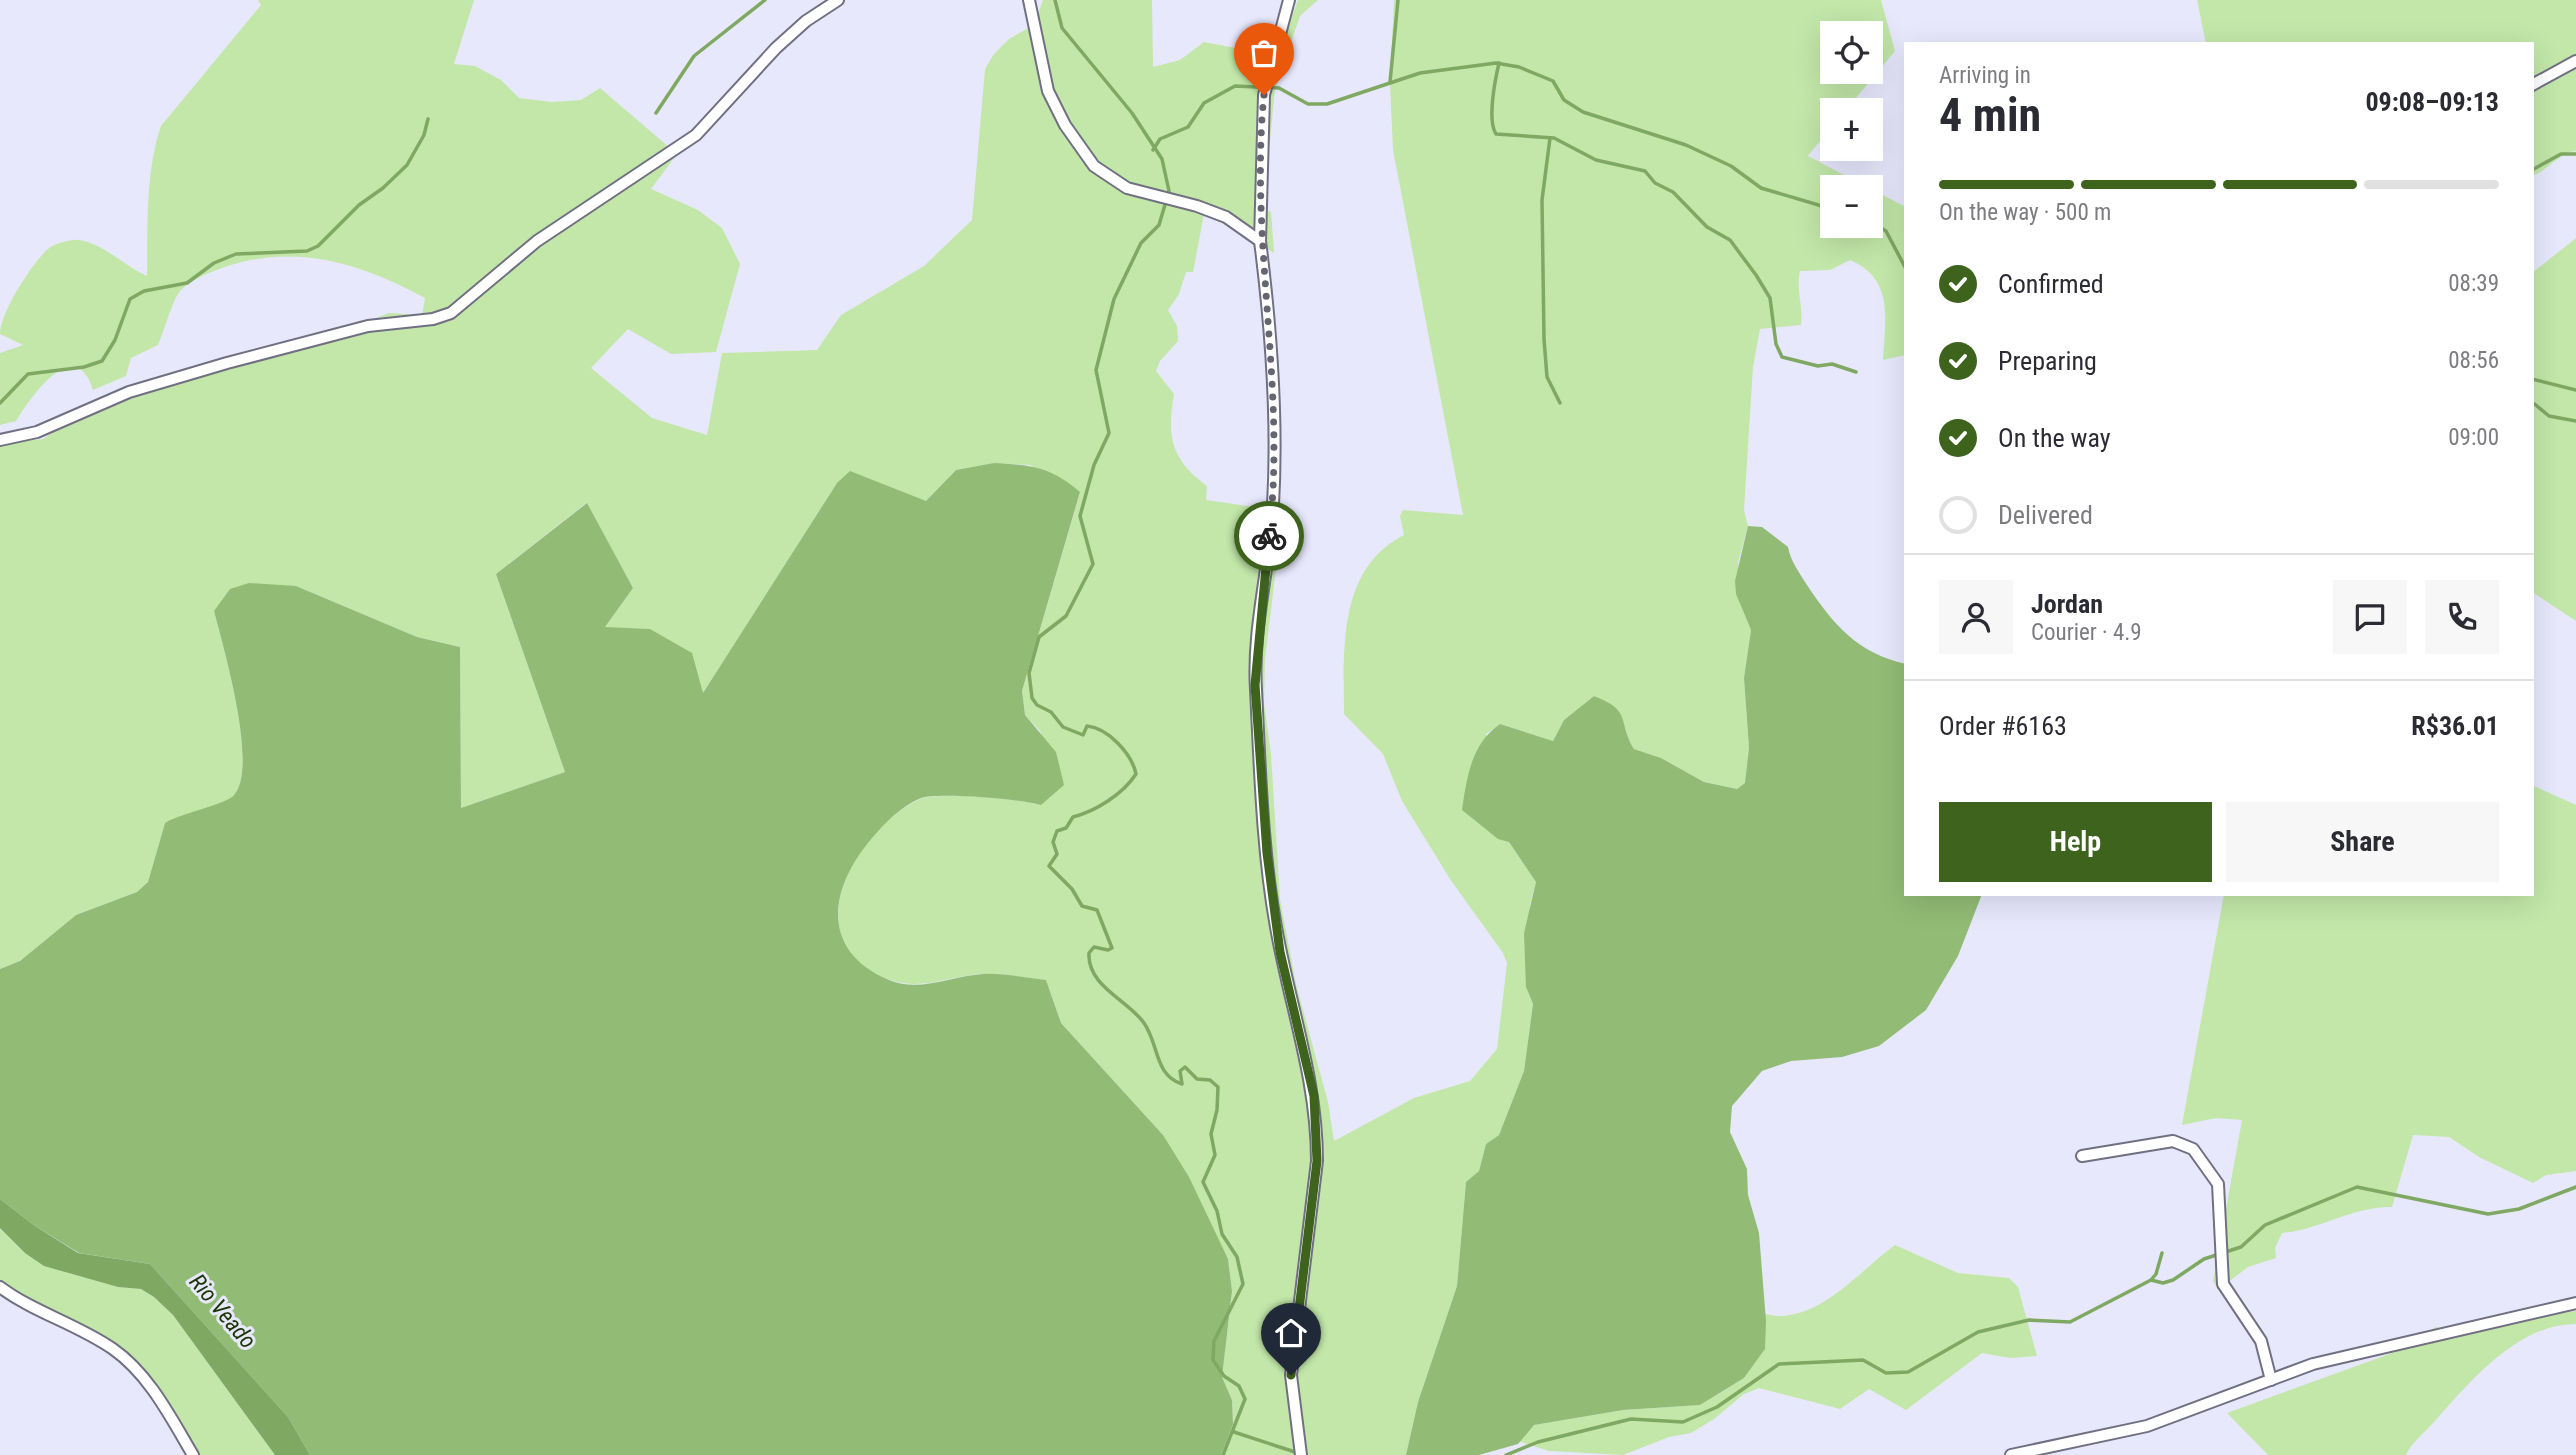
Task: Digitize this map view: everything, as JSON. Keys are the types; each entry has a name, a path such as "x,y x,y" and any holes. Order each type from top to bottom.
{"street":[{"path":"0,440 37,432 129,392 227,363 368,326 433,319 451,313 537,242 702,130 776,48 806,21 838,0"},
{"path":"1028,0 1048,91 1065,125 1094,166 1127,188 1197,206 1226,218 1260,241"},
{"path":"1291,1 1264,95 1260,241 1268,305 1273,505 1256,663 1257,709 1272,898 1280,952 1314,1096 1317,1126 1317,1161 1291,1375 1301,1455"},
{"path":"2534,84 2576,61"},
{"path":"2082,1156 2167,1141 2185,1144 2196,1152 2218,1188 2218,1237 2223,1284 2256,1330 2265,1350 2271,1380"},
{"path":"0,1287 36,1310 96,1338 122,1356 156,1395 194,1455"},
{"path":"2011,1455 2147,1426 2313,1364 2576,1303"}],"shaded area":[{"path":"258,0 474,0 454,64 475,66 501,80 519,98 552,102 581,100 600,88 677,154 651,189 698,210 722,228 740,264 716,352 671,354 628,329 591,368 652,418 707,435 722,353 817,350 841,315 924,266 972,220 985,69 994,54 1009,39 1034,25 1043,0 1152,0 1153,67 1180,60 1204,42 1256,52 1280,49 1298,0 1318,0 1300,16 1275,89 1263,212 1271,211 1274,253 1204,214 1193,272 1186,272 1179,294 1168,310 1177,326 1178,341 1160,361 1156,371 1174,394 1171,422 1174,446 1185,466 1207,486 1206,500 1283,511 1265,659 1264,703 1271,754 1280,899 1296,984 1328,1102 1334,1141 1414,1098 1470,1081 1497,1049 1507,963 1503,953 1450,879 1402,801 1383,754 1344,714 1345,639 1356,590 1366,568 1382,550 1404,535 1400,516 1403,510 1463,515 1393,150 1390,84 1394,0 1881,0 1895,51 1883,65 1883,21 1820,21 1820,84 1868,84 1856,98 1820,98 1820,141 1808,156 1844,175 1820,175 1820,238 1883,238 1883,195 1904,206 1904,355 1883,360 1885,316 1881,290 1864,268 1850,260 1830,270 1800,271 1801,325 1760,329 1753,367 1744,510 1748,526 1738,563 1740,604 1751,630 1744,678 1749,748 1746,783 1737,789 1704,782 1661,758 1634,749 1619,712 1606,701 1594,696 1564,720 1553,741 1500,724 1486,734 1509,842 1536,882 1530,904 1526,987 1533,1004 1524,1071 1499,1135 1486,1144 1479,1171 1466,1182 1457,1286 1418,1402 1406,1455 1221,1455 1233,1424 1232,1400 1222,1377 1232,1291 1228,1259 1163,1135 1061,1023 1046,980 982,974 915,984 893,981 862,965 844,943 838,918 842,890 854,862 873,836 895,814 920,799 943,796 999,798 1041,805 1041,732 1025,715 1022,691 1080,493 1030,465 995,463 956,470 926,501 837,483 703,693 650,629 604,628 633,588 586,503 496,574 565,772 461,808 460,647 417,637 296,586 214,611 231,677 241,734 241,780 234,795 222,803 165,823 148,882 137,892 76,915 20,961 0,969 0,443 43,439 76,417 116,400 338,333 389,313 422,315 425,298 348,265 296,257 269,257 242,262 205,275 181,290 158,345 131,358 126,376 93,390 85,374 75,367 64,368 53,375 31,398 16,421 0,425 0,353 23,345 0,334 1,325 18,289 48,249 72,240 88,242 147,276 150,181 161,126 261,5"},
{"path":"2197,0 2576,0 2576,151 2564,155 2534,175 2534,42 2206,42"},
{"path":"2576,238 2576,621 2534,593 2534,271"},
{"path":"994,463 1050,472 1080,492 1022,691 1025,715 1056,752 1064,785 1041,805 1000,799 930,796 900,810 872,838 847,877 840,897 838,916 841,935 850,952 866,967 901,984 924,984 983,974 1046,980 1061,1023 1163,1135 1189,1177 1228,1259 1232,1291 1222,1377 1232,1400 1233,1424 1221,1455 310,1455 288,1417 150,1264 79,1253 35,1226 0,1199 0,969 20,961 76,915 137,892 148,882 165,823 234,795 241,780 241,734 231,677 214,611 230,589 249,583 296,586 417,637 460,647 461,808 565,772 496,574 587,503 633,588 605,627 650,629 692,653 703,693 837,483 850,471 926,501 956,470"},
{"path":"1748,526 1762,527 1788,547 1793,562 1807,585 1848,635 1874,652 1904,663 1904,896 1981,896 1958,956 1926,1010 1879,1046 1842,1057 1791,1061 1762,1071 1732,1106 1730,1132 1747,1169 1748,1195 1759,1233 1766,1321 1765,1349 1744,1378 1700,1405 1623,1410 1534,1425 1518,1444 1479,1455 1406,1455 1418,1402 1457,1286 1466,1182 1479,1171 1486,1144 1499,1135 1524,1071 1533,1004 1526,987 1524,933 1536,882 1509,842 1498,839 1462,810 1472,762 1483,741 1500,724 1553,741 1564,720 1594,696 1606,701 1619,712 1634,749 1661,758 1704,782 1737,789 1745,783 1749,748 1744,678 1751,630 1736,594 1735,581"},
{"path":"2534,786 2576,805 2576,1171 2546,1175 2533,1183 2479,1157 2449,1137 2413,1135 2392,1207 2364,1210 2310,1228 2282,1233 2275,1248 2276,1258 2248,1267 2218,1290 2213,1281 2242,1120 2216,1118 2182,1125 2224,896 2534,896"},
{"path":"0,1199 35,1226 78,1253 150,1264 288,1417 310,1455 275,1455 173,1315 154,1297 141,1289 118,1287 44,1266 25,1253 0,1228"},
{"path":"0,1228 25,1253 69,1273 118,1287 141,1289 154,1297 173,1315 275,1455 195,1455 148,1381 97,1340 24,1308 0,1288"},
{"path":"1895,1245 1958,1273 2009,1278 2018,1287 2037,1356 2010,1358 1982,1353 1906,1410 1869,1389 1840,1409 1759,1388 1744,1394 1714,1419 1691,1433 1669,1437 1623,1455 1549,1451 1518,1441 1533,1425 1623,1410 1700,1405 1744,1378 1764,1350 1765,1314 1783,1316 1819,1305"},
{"path":"2576,1311 2576,1324 2554,1327 2534,1334 2496,1358 2463,1390 2406,1455 2268,1455 2227,1413 2403,1349 2436,1327 2448,1330"}],"waterway":[{"path":"656,113 694,56 765,0"},
{"path":"1055,0 1062,28 1132,113 1162,159 1169,191 1159,225 1141,243 1114,299 1096,370 1109,433 1094,465 1080,516 1093,564 1066,616 1039,637 1029,673 1032,698 1037,705 1051,712 1063,727 1083,735 1087,726 1111,737 1130,758 1136,774 1108,801 1073,817 1066,828 1057,831 1053,842 1057,854 1049,866 1072,889 1082,906 1097,910 1112,948 1108,950 1094,947 1089,953 1094,975 1144,1023 1166,1074 1182,1084 1180,1071 1185,1067 1197,1079 1210,1080 1218,1087 1217,1110 1211,1134 1215,1155 1203,1182 1217,1211 1222,1234 1237,1257 1243,1284 1214,1341 1213,1360 1224,1376 1239,1386 1245,1399 1223,1455"},
{"path":"1390,82 1398,0"},
{"path":"1153,150 1160,139 1188,127 1204,103 1235,86 1279,88 1308,104 1327,104 1420,73 1496,63 1519,67 1553,81 1564,100 1583,112 1686,145 1731,166 1761,188 1820,205"},
{"path":"1499,63 1492,110 1496,134 1554,138 1596,160 1645,171 1655,183 1673,192 1707,227 1730,240 1756,275 1770,298 1776,344 1782,357 1818,366 1832,364 1856,372"},
{"path":"0,403 28,374 84,367 102,361 115,340 130,299 144,291 187,283 214,263 236,254 307,251 318,246 359,205 383,188 407,165 424,135 428,119"},
{"path":"1550,138 1542,200 1544,339 1547,377 1560,403"},
{"path":"2534,169 2561,154 2576,154"},
{"path":"1883,229 1904,265"},
{"path":"2534,380 2576,390"},
{"path":"2534,404 2549,416 2576,421"},
{"path":"2151,1280 2163,1283 2173,1280 2204,1259 2241,1247 2265,1225 2357,1187 2488,1214 2519,1209 2576,1187"},
{"path":"1506,1455 1538,1442 1631,1419 1683,1422 1717,1407 1779,1364 1863,1360 1886,1373 1908,1372 1978,1332 2029,1320 2070,1322 2151,1280 2156,1274 2162,1253"},
{"path":"1234,1432 1298,1453"}],"way so far":[{"path":"1264,95 1260,241 1268,305 1273,444 1273,505 1269,536"}],"route":[{"path":"1269,536 1255,685 1267,853 1280,952 1308,1065 1317,1126 1317,1161 1291,1375"}],"water label":[{"name":"Rio Veado","path":"223,1311"}]}
